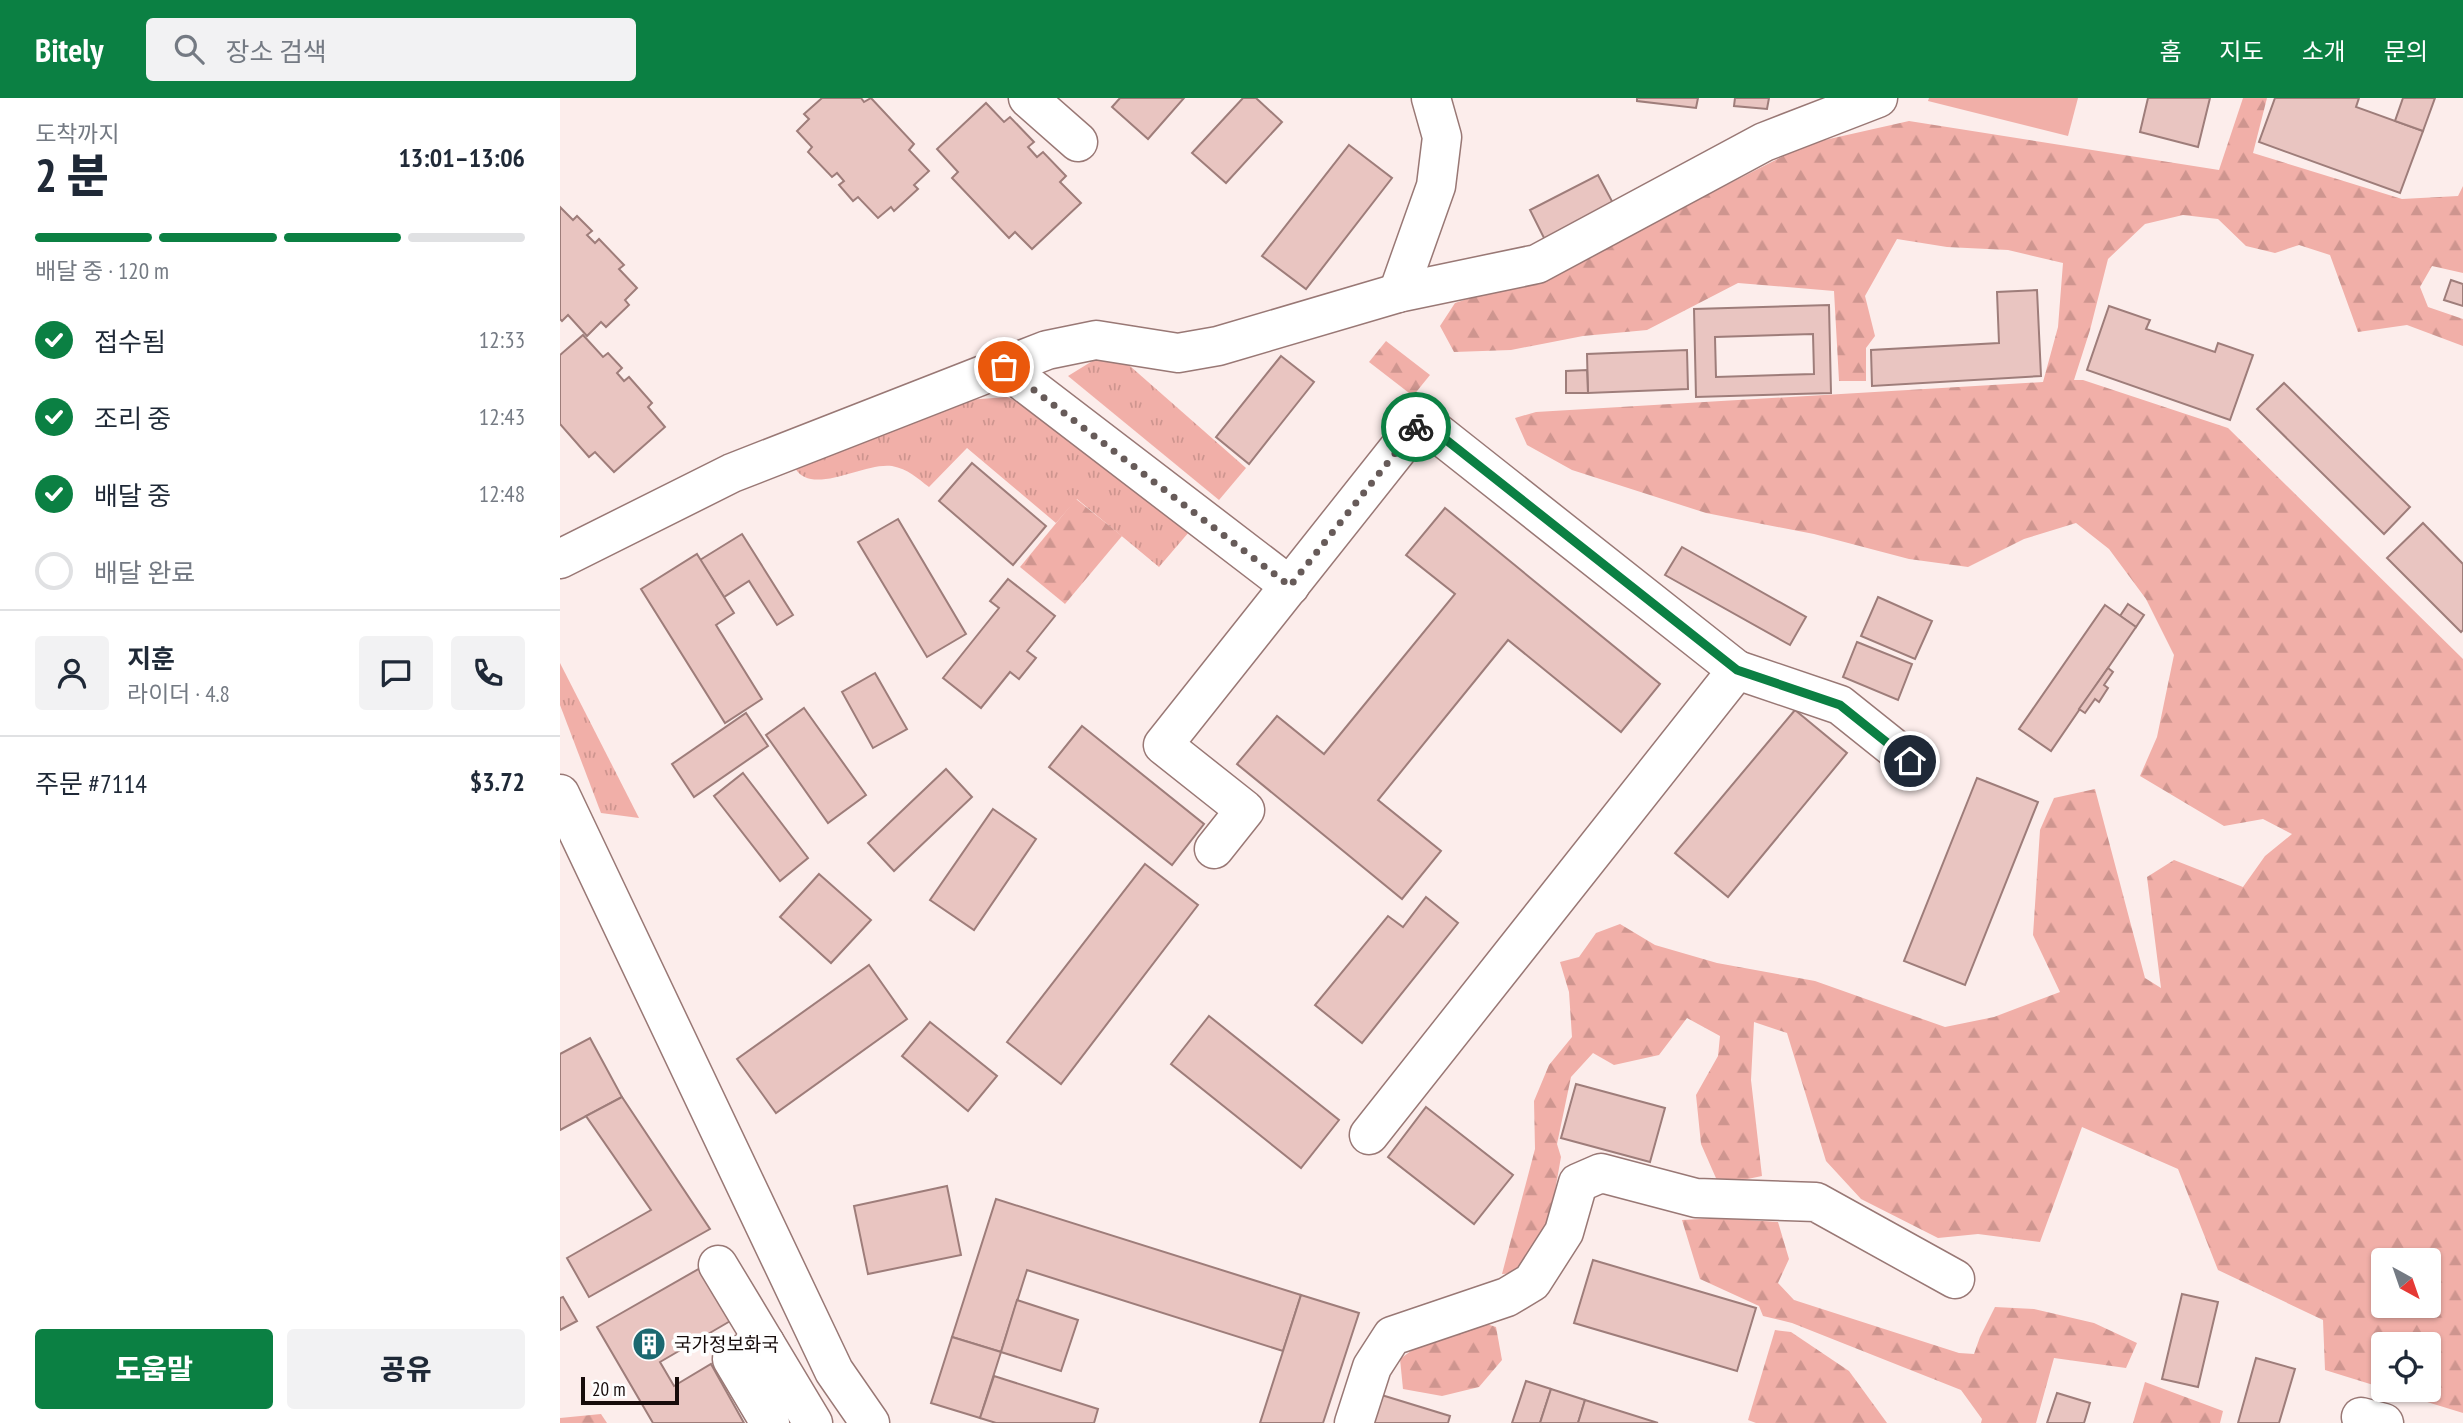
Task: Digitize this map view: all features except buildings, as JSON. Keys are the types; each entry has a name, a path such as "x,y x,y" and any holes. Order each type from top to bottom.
{"street":[{"path":"1028,98 1078,142"},
{"path":"1398,293 1436,186 1442,137 1431,98"},
{"path":"560,559 732,473 1046,350 1096,340 1178,353 1218,346 1398,293 1537,264 1764,142 1878,98"},
{"path":"1004,367 1290,586"},
{"path":"1214,849 1244,810 1163,746 1421,420 1737,670 1840,705 1910,761"},
{"path":"1369,1135 1737,670"},
{"path":"560,794 834,1371 870,1423"},
{"path":"1354,1423 1372,1367 1392,1336 1507,1297 1532,1282 1564,1232 1578,1183 1601,1173 1696,1198 1816,1202 1955,1279"},
{"path":"718,1265 813,1423"},
{"path":"765,1343 732,1359 770,1423"}],"green space":[{"path":"1929,98 2078,98 2068,136 1928,101"},
{"path":"2243,98 2267,98 2253,153 2402,199 2458,196 2463,186 2463,273 2432,266 2420,287 2428,307 2463,319 2463,346 2407,325 2358,332 2330,255 2299,245 2275,253 2246,246 2218,219 2183,215 2145,224 2108,259 2074,380 2083,380 2228,428 2463,659 2463,1413 2427,1402 2441,1402 2441,1332 2371,1332 2371,1384 2325,1370 2323,1320 2218,1270 2178,1169 2082,1127 2040,1242 1978,1234 1938,1238 1861,1199 1826,1161 1787,1033 1754,1022 1751,1080 1762,1176 1719,1185 1701,1144 1696,1095 1718,1056 1720,1036 1687,1018 1659,1055 1614,1065 1593,1053 1571,1077 1557,1144 1561,1157 1547,1236 1532,1272 1502,1274 1535,1149 1534,1101 1549,1065 1572,1037 1569,992 1560,962 1579,957 1596,933 1620,924 1655,945 1717,963 1815,981 1945,1027 1994,1017 2060,992 2033,935 2040,830 2054,798 2095,789 2145,978 2161,988 2147,877 2174,860 2243,887 2265,856 2292,834 2263,819 2224,826 2140,776 2157,737 2174,655 2146,599 2109,549 2076,523 2024,539 1968,567 1909,559 1814,534 1706,513 1572,470 1527,445 1515,418 1536,412 2043,382 2058,327 2063,263 2008,250 1947,247 1897,239 1865,296 1875,336 1866,348 1866,381 1839,381 1834,291 1738,283 1647,330 1583,336 1511,350 1454,352 1440,326 1455,303 1565,267 1807,144 1909,121 2219,170"},
{"path":"1386,341 1430,375 1413,396 1369,362"},
{"path":"1108,355 1122,359 1246,468 1219,500 1068,376"},
{"path":"1007,397 1043,413 1189,532 1159,567 1077,499 1056,523 967,448 929,487 908,472 892,466 880,466 826,479 803,476 795,468 967,400"},
{"path":"1076,499 1122,536 1065,604 1020,567"},
{"path":"560,663 639,818 601,813 560,705"},
{"path":"1718,1218 1778,1222 1789,1259 1778,1283 1794,1300 1959,1353 1974,1354 1995,1307 2034,1309 2094,1323 2137,1343 2126,1368 2054,1358 2036,1423 1981,1423 1982,1419 1961,1390 1792,1323 1763,1316 1759,1306 1700,1279 1682,1220"},
{"path":"1471,1319 1496,1327 1502,1360 1479,1387 1442,1396 1403,1389 1400,1359 1434,1334"},
{"path":"1775,1330 1791,1332 1849,1371 1887,1423 1756,1423 1748,1420"},
{"path":"2145,1382 2223,1411 2220,1423 2133,1423"},
{"path":"601,1414 607,1423 560,1423 560,1418"}],"way so far":[{"path":"1004,367 1290,586 1416,427"}],"place":[{"name":"국가정보화국","path":"649,1344"}],"route":[{"path":"1416,427 1421,420 1737,670 1840,705 1910,761"}]}
